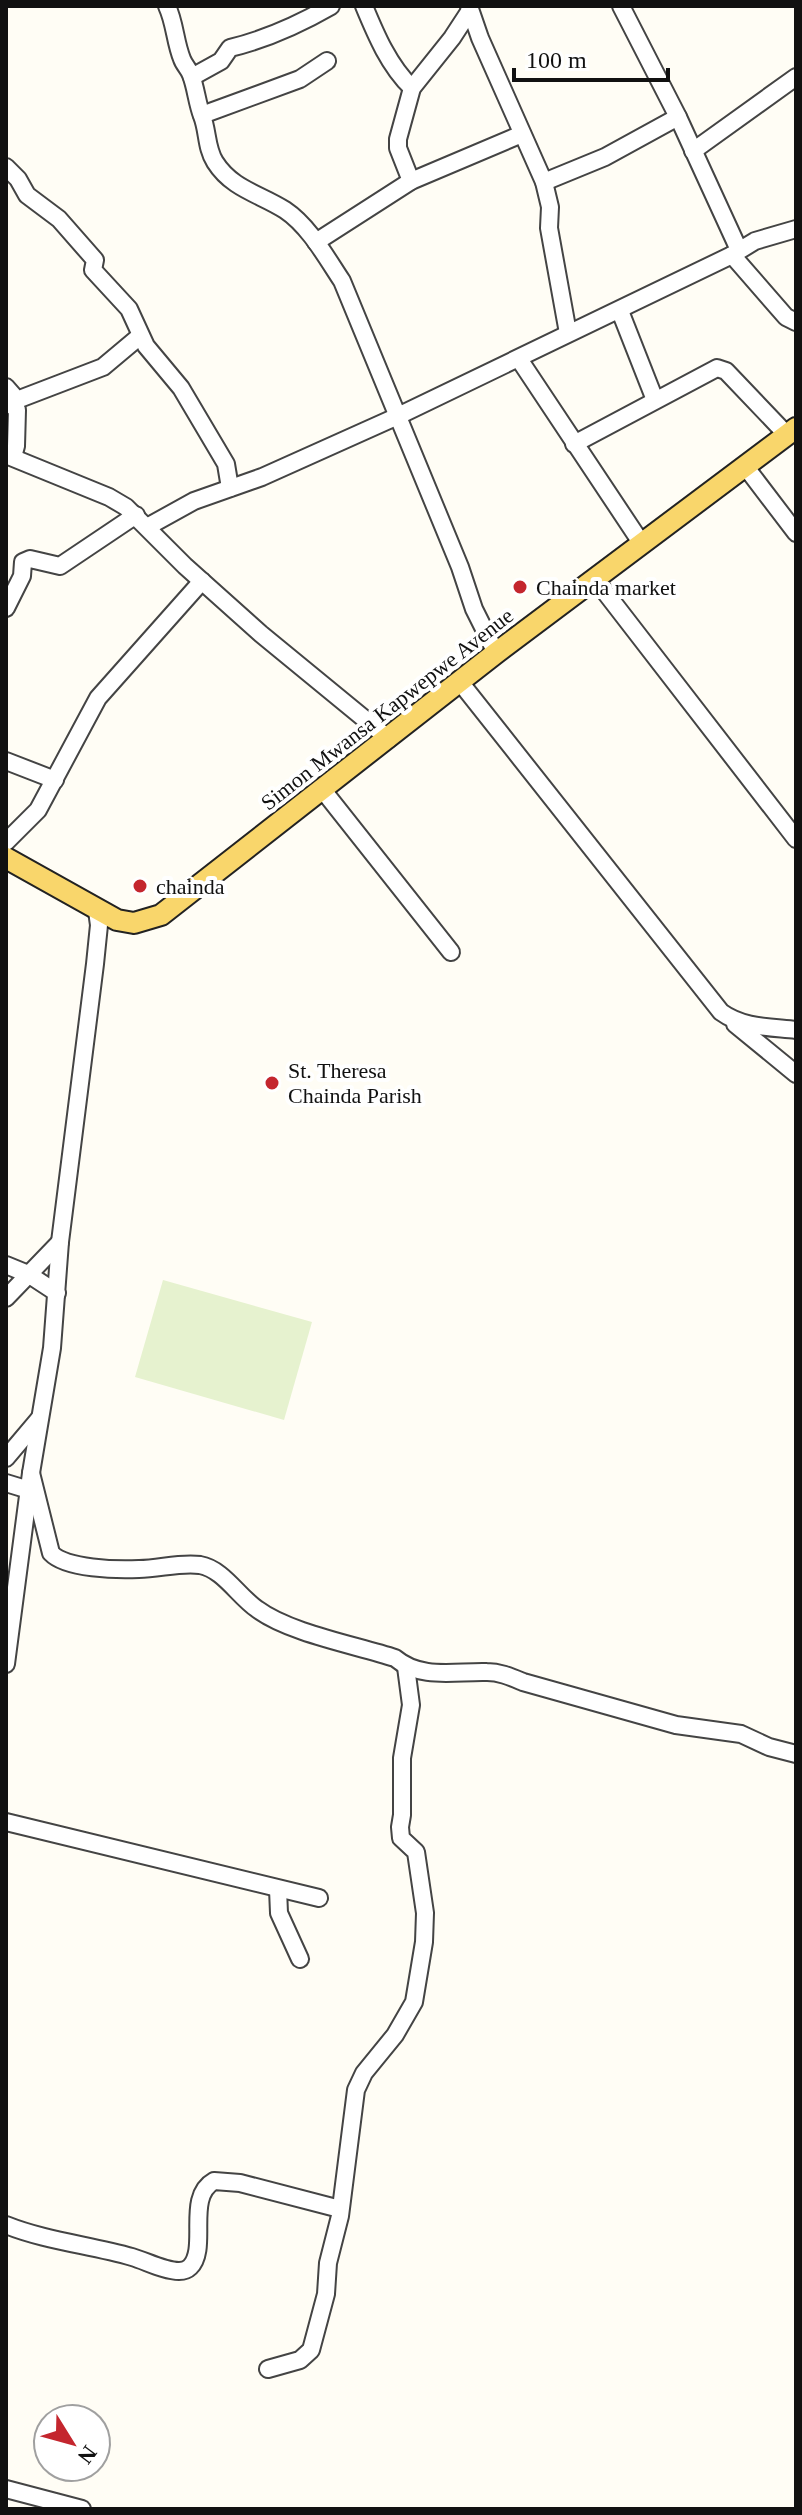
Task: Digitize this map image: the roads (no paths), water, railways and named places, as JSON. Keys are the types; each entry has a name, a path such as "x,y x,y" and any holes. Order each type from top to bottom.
{"main road":[{"name":"Simon Mwansa Kapwepwe Avenue","path":"97,911 134,923 161,915 496,653 791,431"},
{"path":"6,858 97,911"}],"street":[{"path":"167,6 175,23 182,59 192,77 208,148 216,163 241,189 286,211 316,242 342,281 460,567 474,609 496,653"},
{"path":"192,77 221,61 230,48 264,40 297,26 331,6"},
{"path":"364,6 382,46 412,88"},
{"path":"621,6 678,117 735,252 786,317 796,322"},
{"path":"411,181 398,148 398,139 412,88 452,38 469,9"},
{"path":"469,9 544,182 568,333"},
{"path":"202,115 287,84 327,61"},
{"path":"693,151 796,77"},
{"path":"544,182 605,157 678,117"},
{"path":"316,242 411,181 522,134"},
{"path":"6,167 27,195 59,219 95,260 93,270 129,309 140,336 181,388 226,464 230,488"},
{"path":"6,608 22,576 23,562 30,559 60,566 141,521 262,477 620,311 755,241 796,229"},
{"path":"620,311 655,400"},
{"path":"140,336 103,367 8,395 17,410 16,446 10,456 109,497 141,521 202,581 326,689 389,739"},
{"path":"519,359 642,544"},
{"path":"574,444 713,369 722,369 791,431"},
{"path":"745,466 796,533"},
{"path":"595,579 796,839"},
{"path":"6,842 38,810 98,698 202,581"},
{"path":"460,682 721,1012 796,1074"},
{"path":"6,761 55,780"},
{"path":"322,789 451,952"},
{"path":"6,1664 31,1473 52,1348 60,1242 95,964 99,925 97,911"},
{"path":"721,1012 735,1022 746,1025 796,1030"},
{"path":"6,1298 60,1242"},
{"path":"6,1265 28,1274 57,1293"},
{"path":"6,1458 40,1417"},
{"path":"31,1473 51,1553 66,1564 136,1570 204,1565 216,1570 257,1610 312,1633 395,1658 406,1667 431,1673 506,1674 523,1682 676,1725 741,1734 769,1747 796,1754"},
{"path":"6,1483 29,1490"},
{"path":"268,2369 300,2360 311,2350 326,2294 328,2263 340,2209 356,2090 364,2073 395,2035 414,2002 424,1942 425,1913 416,1852 401,1838 400,1827 402,1758 411,1705 406,1667"},
{"path":"6,1822 319,1898"},
{"path":"278,1889 279,1913 300,1959"},
{"path":"6,2225 178,2271 186,2270 193,2262 201,2200 204,2190 214,2181 240,2183 340,2209"},
{"path":"6,2489 82,2509"}],"place":[{"name":"Chainda market","path":"520,587"},
{"name":"chainda","path":"140,886"},
{"name":"St. Theresa Chainda Parish","path":"272,1083"}]}
